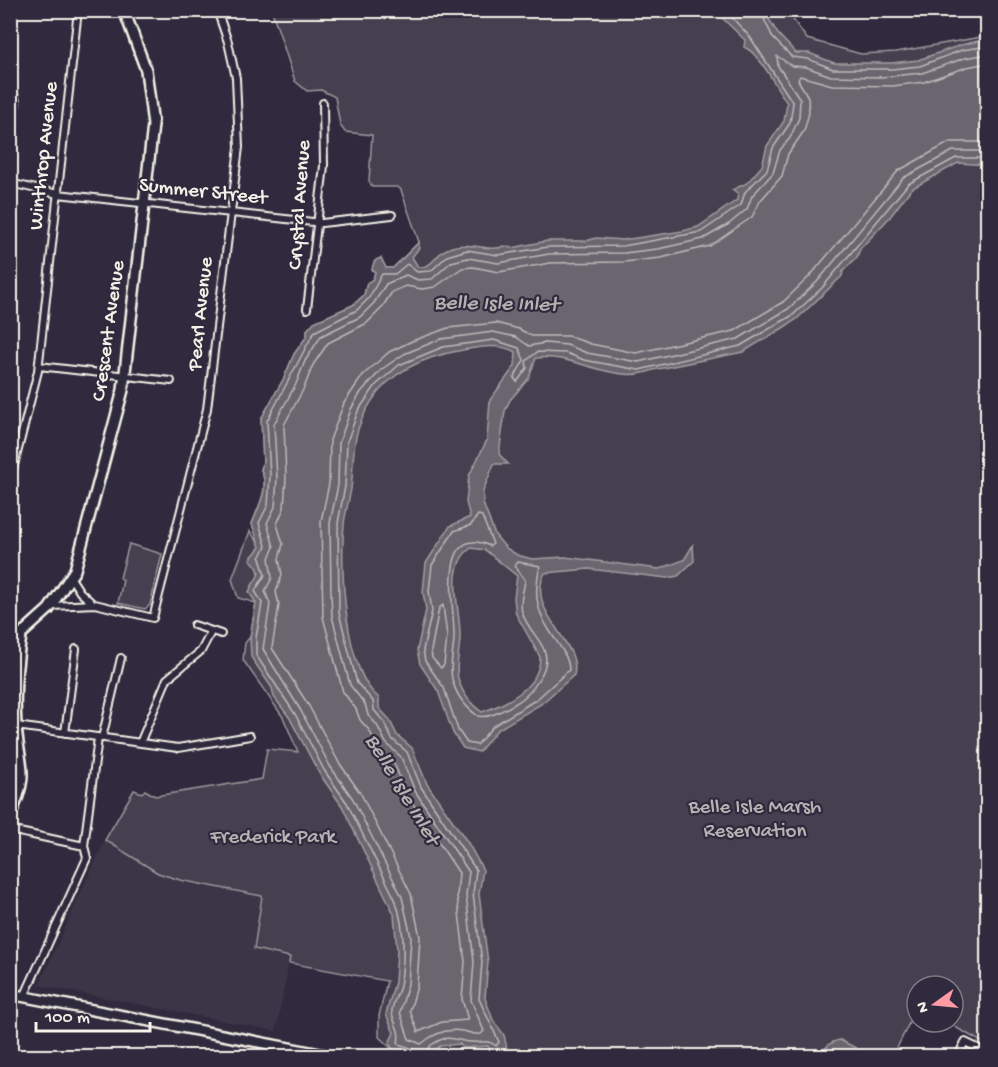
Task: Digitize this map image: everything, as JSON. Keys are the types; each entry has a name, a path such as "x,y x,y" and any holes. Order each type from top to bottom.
{"street":[{"name":"Winthrop Avenue","path":"10,481 39,366 78,10"},
{"name":"Crescent Avenue","path":"10,644 52,606 71,578 85,539 125,376 152,130 151,97 143,59 124,10"},
{"name":"Pearl Avenue","path":"95,604 153,618 206,418 229,213 239,147 239,102 231,52 217,10"},
{"path":"10,75 16,103 10,135"},
{"name":"Crystal Avenue","path":"307,309 324,160 323,103"},
{"name":"Summer Street","path":"10,183 58,194 318,222 392,215"},
{"path":"39,366 171,381"},
{"path":"71,578 83,596 95,604"},
{"path":"52,606 95,604"},
{"path":"194,625 221,634"},
{"path":"140,743 167,679 204,649 211,632"},
{"path":"10,816 20,795 24,774 13,724 15,672 21,636"},
{"path":"65,733 76,649"},
{"path":"24,996 87,858 84,846 100,738 121,658"},
{"path":"13,724 181,748 250,736"},
{"path":"10,830 84,846"},
{"path":"10,994 331,1056"},
{"path":"958,1056 965,1042 987,1053"}],"shaded area":[{"path":"105,840 158,873 180,880 262,896 290,957 276,1031 39,985"}],"green space":[{"path":"272,11 787,11 807,39 861,54 896,52 987,36 987,1045 965,1033 965,974 905,974 905,1032 893,1056 429,1056 394,1051 379,1037 379,1016 387,981 289,963 290,957 254,949 262,896 180,880 158,873 105,840 134,790 142,793 145,790 155,796 262,779 267,749 298,752 283,717 243,660 245,643 250,637 256,603 238,598 232,579 250,531 260,545 252,524 264,491 261,470 263,462 261,419 284,378 294,354 307,336 307,330 314,322 353,305 364,295 367,283 373,279 375,272 372,270 375,261 381,258 386,268 393,268 419,242 401,190 398,187 372,187 369,181 372,135 345,132 340,125 335,97 321,90 307,91 295,81"},
{"path":"129,544 162,554 150,605 145,609 118,603 123,580 120,578"}],"water":[{"name":"Belle Isle Inlet","path":"715,11 764,11 778,34 796,53 809,53 834,63 892,63 918,60 961,45 987,39 987,165 958,163 911,189 890,217 860,249 857,257 843,271 842,276 797,319 743,352 639,374 610,372 565,360 536,358 529,378 510,400 505,411 499,454 508,464 494,464 483,491 483,503 495,535 506,548 517,555 532,559 565,557 659,569 684,560 693,545 694,561 678,576 667,578 589,569 545,573 541,587 542,600 547,614 570,651 574,663 574,675 541,704 497,730 479,752 463,748 453,733 438,691 420,664 417,650 426,610 423,592 426,563 450,526 470,517 466,502 469,476 487,440 490,400 515,366 516,352 503,347 490,346 436,356 399,373 379,391 371,402 356,435 351,489 344,525 344,591 351,642 367,685 379,698 379,708 389,719 397,735 412,748 427,784 468,843 483,870 479,894 488,962 485,998 493,1020 504,1035 507,1049 502,1056 492,1056 488,1046 463,1048 460,1044 440,1046 431,1056 394,1051 389,1043 394,1033 386,1014 395,982 397,951 394,914 342,806 319,773 289,717 274,697 272,688 251,657 250,637 256,603 249,592 259,572 250,559 260,547 252,524 264,491 261,470 263,462 261,419 284,378 294,354 307,336 307,330 314,322 353,305 364,295 367,283 373,279 375,272 372,270 373,264 381,258 386,268 393,268 419,242 419,248 412,257 418,267 423,267 430,264 441,252 462,245 512,248 547,241 586,241 596,238 623,240 683,231 698,227 737,200 738,193 732,190 747,183 762,166 767,146 784,121 787,103 762,64 744,47 745,40","holes":["471,548 485,550 517,576 514,598 516,614 540,657 534,677 520,693 482,712 467,698 458,678 460,626 456,577 463,556"]},
{"path":"840,1040 856,1048 852,1056 822,1056 828,1045"}],"railway":[{"path":"10,1053 29,1056"}],"park label":[{"name":"Belle Isle Marsh Reservation","path":"755,820"},
{"name":"Frederick Park","path":"273,838"}]}
